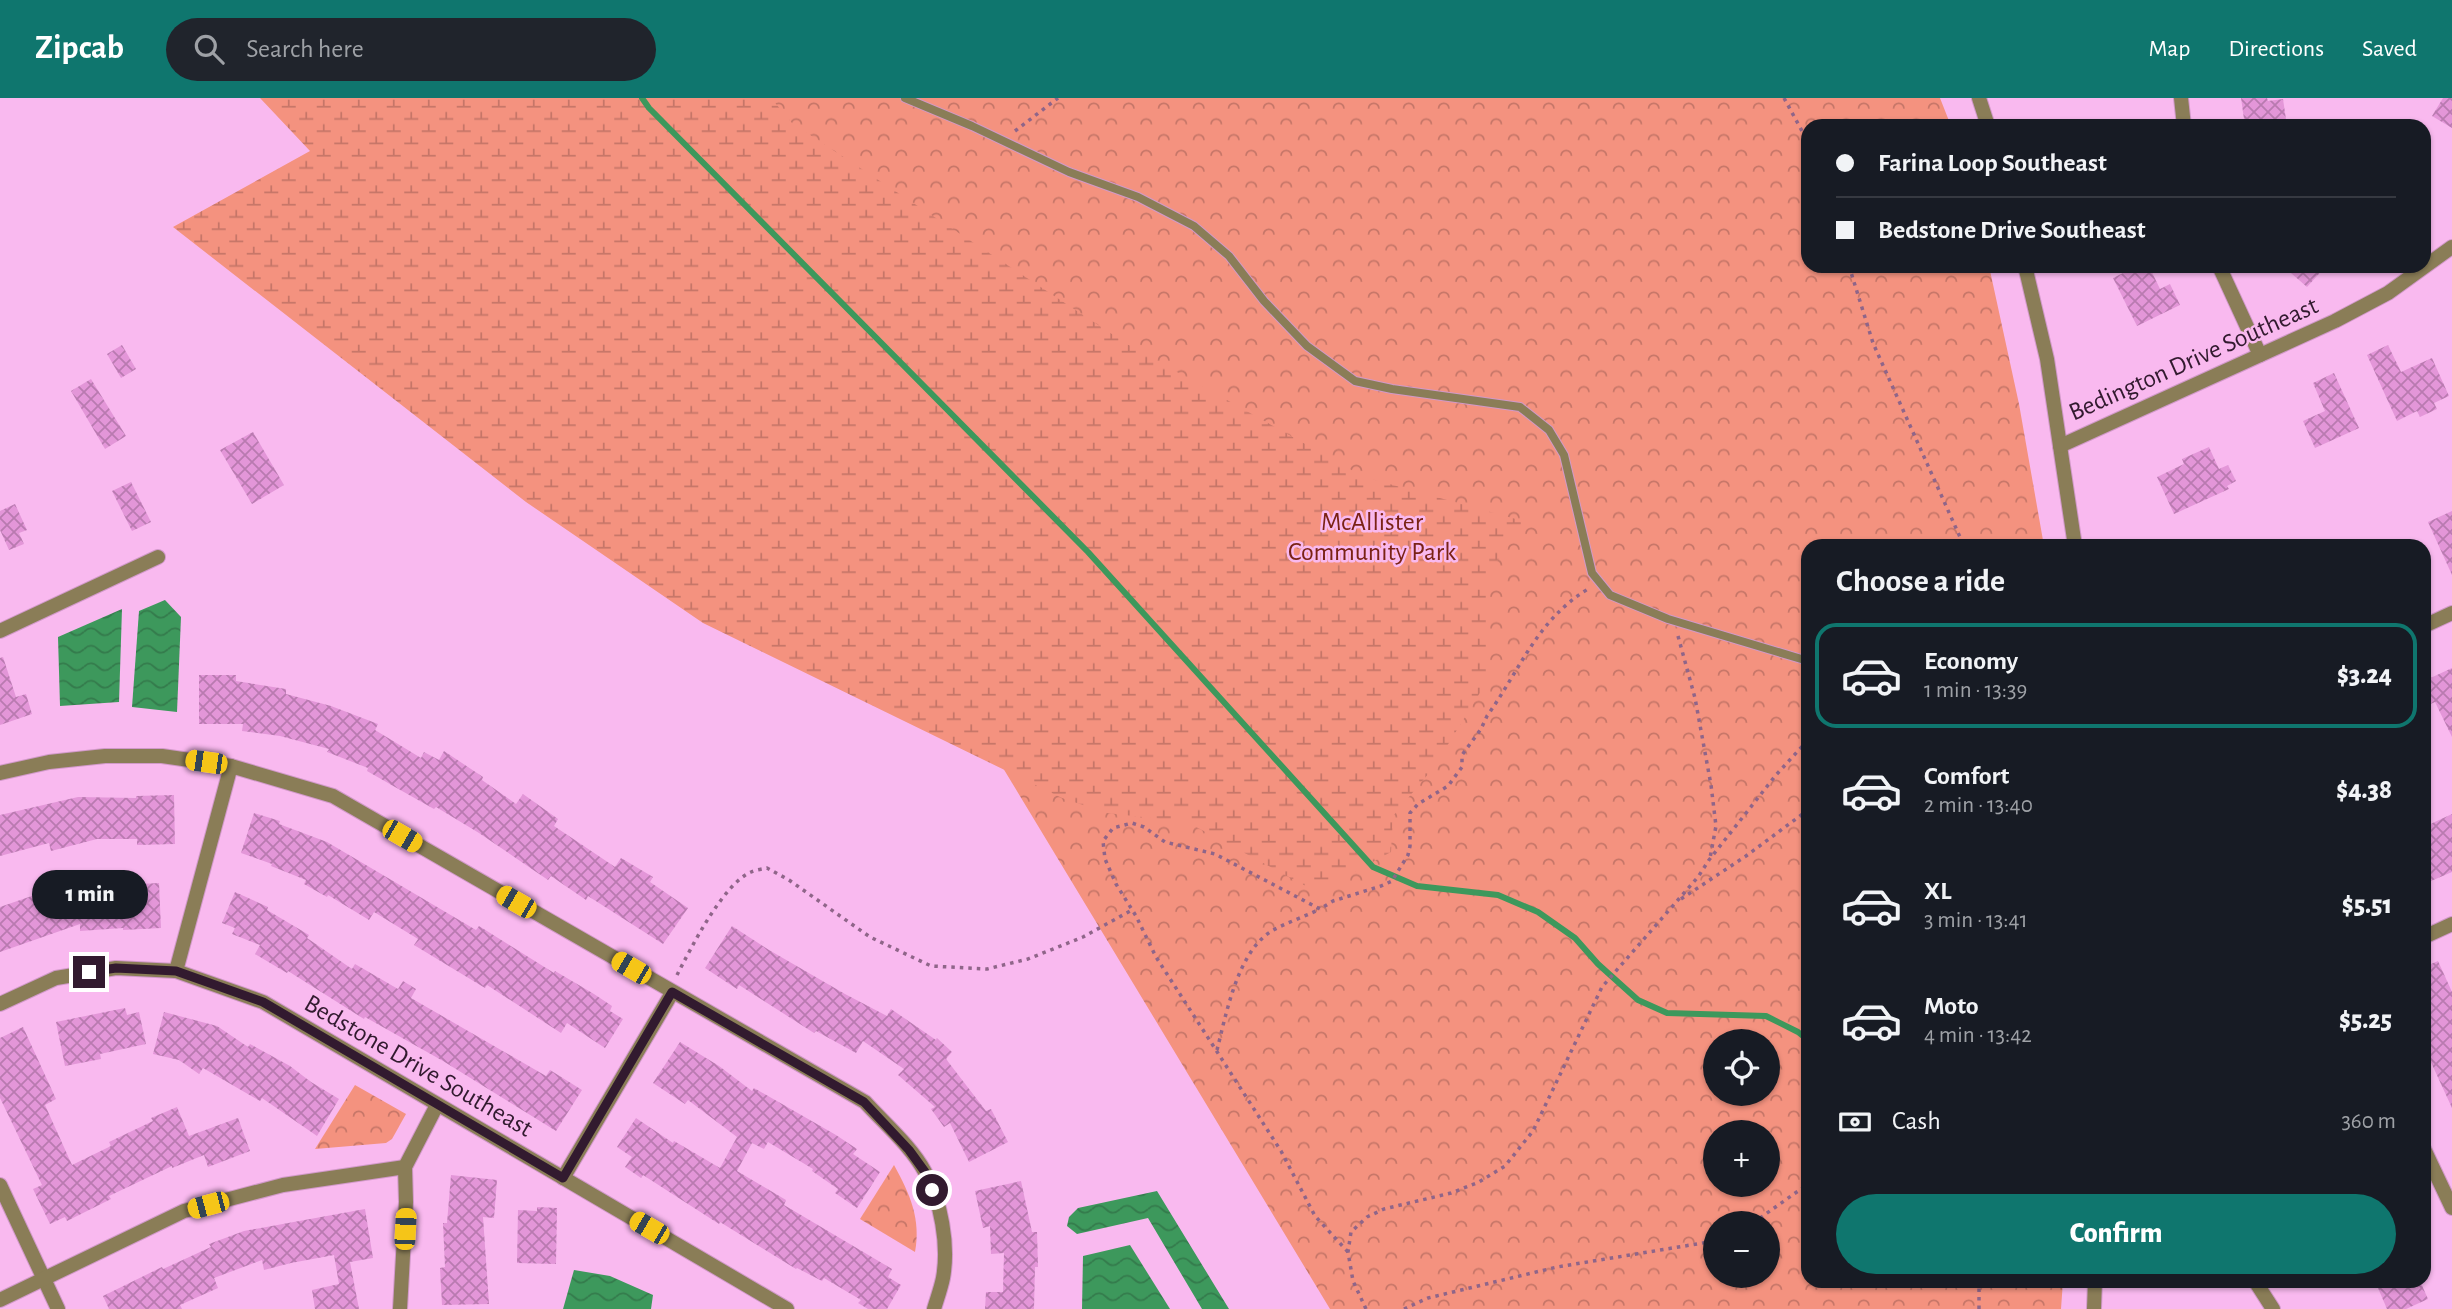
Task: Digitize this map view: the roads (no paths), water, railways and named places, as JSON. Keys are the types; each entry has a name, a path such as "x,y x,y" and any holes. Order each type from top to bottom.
{"street":[{"path":"1979,98 1986,119"},
{"path":"2181,98 2183,119"},
{"name":"Bedington Drive Southeast","path":"2431,262 2452,247"},
{"path":"2027,273 2047,359 2074,539"},
{"path":"2222,273 2259,355"},
{"name":"Bedington Drive Southeast","path":"2060,446 2335,321 2388,293 2416,273"},
{"path":"0,631 158,557"},
{"path":"2431,623 2452,613"},
{"path":"0,773 49,762 162,756 231,766 333,796 864,1102 909,1150 925,1172 935,1197 944,1236 943,1276 934,1309"},
{"path":"176,971 231,766"},
{"path":"2431,934 2452,924"},
{"name":"Bedstone Drive Southeast","path":"0,1004 56,978 116,968 176,971 263,1002 787,1309"},
{"path":"563,1178 672,992"},
{"path":"400,1309 406,1202 405,1167 437,1105"},
{"path":"2431,1164 2452,1208"},
{"path":"0,1300 184,1211 283,1185 405,1167"},
{"path":"0,1185 58,1309"},
{"path":"2094,1309 2095,1288"},
{"path":"2260,1288 2273,1309"}],"lane":[{"path":"905,98 1069,172 1138,197 1194,226 1229,256 1264,301 1307,346 1356,381 1392,389 1520,407 1549,429 1564,456 1592,573 1610,595 1672,621 1801,659"}],"water":[{"path":"165,600 181,617 177,712 132,707 139,611"},
{"path":"122,609 119,702 60,706 58,637"},
{"path":"1157,1191 1229,1309 1202,1309 1148,1218 1077,1234 1067,1226 1069,1217 1078,1208"},
{"path":"1130,1245 1170,1309 1082,1309 1083,1256"},
{"path":"574,1270 610,1276 653,1295 651,1309 563,1309"}],"waterway":[{"path":"642,98 1088,552 1373,867 1417,886 1498,895 1538,912 1575,938 1598,964 1638,1000 1667,1013 1766,1016 1801,1034"}],"park label":[{"name":"McAllister Community Park","path":"1372,536"}]}
